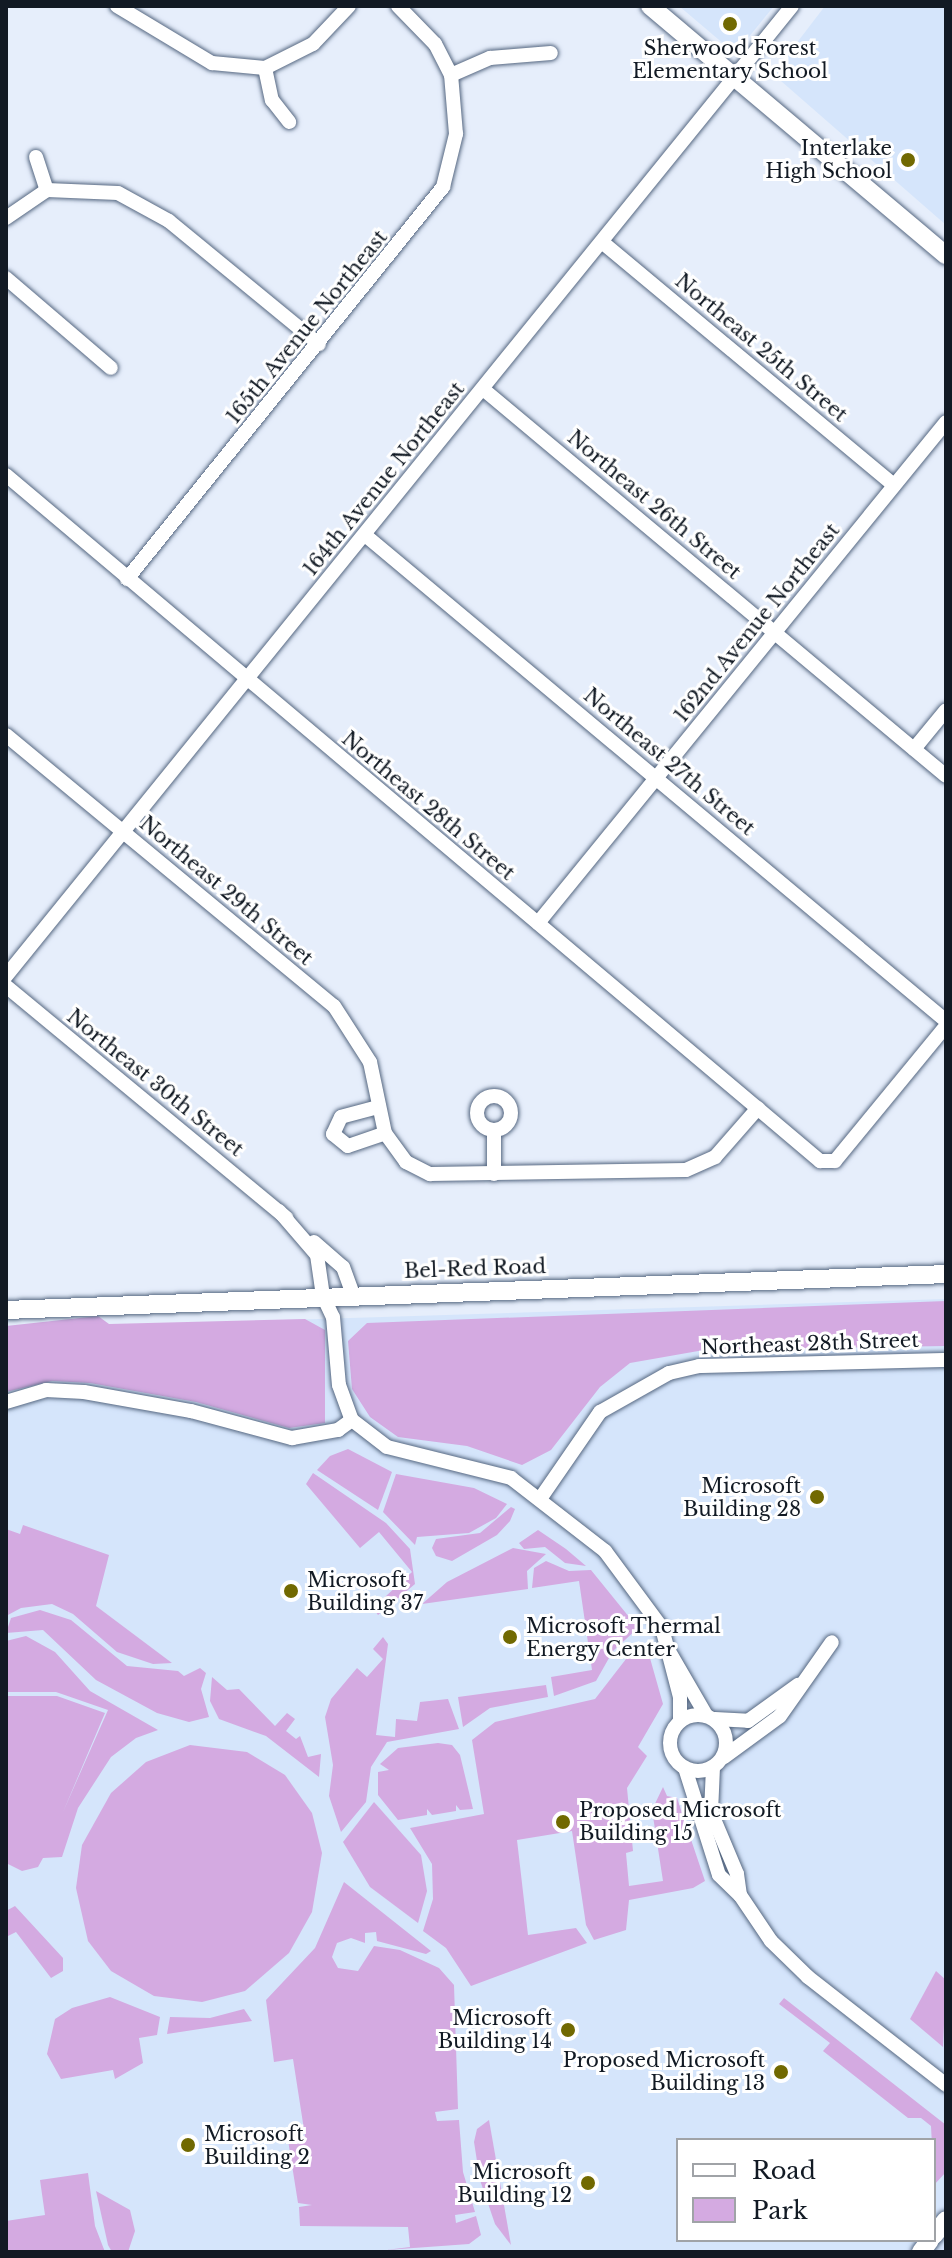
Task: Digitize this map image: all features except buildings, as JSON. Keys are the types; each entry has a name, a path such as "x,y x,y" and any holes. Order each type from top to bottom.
{"main road":[{"path":"650,6 946,255"},
{"name":"Bel-Red Road","path":"6,1310 353,1294 946,1274"}],"street":[{"path":"117,6 212,63 265,68 313,44 349,6"},
{"path":"398,6 435,44 451,75 490,58 551,53"},
{"name":"164th Avenue Northeast","path":"6,976 792,6"},
{"path":"265,68 272,100 289,122"},
{"name":"165th Avenue Northeast","path":"127,579 443,187 456,134 451,75"},
{"path":"36,157 47,190"},
{"path":"6,218 47,190 91,188 145,204 319,344"},
{"name":"Northeast 25th Street","path":"602,242 894,485"},
{"path":"6,278 111,368"},
{"name":"Northeast 26th Street","path":"483,389 946,776"},
{"name":"162nd Avenue Northeast","path":"538,923 946,422"},
{"name":"Northeast 28th Street","path":"6,475 245,679 827,1163 835,1161 946,1024"},
{"name":"Northeast 27th Street","path":"365,535 946,1024"},
{"path":"914,749 946,710"},
{"name":"Northeast 29th Street","path":"6,735 334,1006 362,1043 385,1133 406,1162 430,1174 494,1174"},
{"name":"Northeast 30th Street","path":"6,986 343,1267 353,1294"},
{"path":"378,1107 341,1117 333,1134 348,1146 385,1133"},
{"path":"494,1131 494,1174 686,1170 715,1157 758,1108"},
{"name":"Northeast 30th Street","path":"279,1211 317,1255 323,1296 333,1317 339,1385 352,1420"},
{"name":"Northeast 28th Street","path":"540,1499 600,1412 669,1373 699,1366 946,1360"},
{"path":"6,1402 46,1390 84,1392 191,1411 292,1438 338,1430 352,1420 387,1447 496,1470 540,1499 627,1573 662,1628 670,1653 680,1720 669,1745 685,1768 719,1875 740,1895 788,1959 946,2085"},
{"path":"685,1768 717,1763 780,1716 798,1685 832,1642"},
{"path":"670,1653 726,1743 717,1763 711,1812 737,1874 740,1895"},
{"path":"680,1720 710,1717 748,1721 798,1685"}],"shaded area":[{"name":"Sherwood Forest Elementary School","path":"679,6 774,6 744,43 725,45"},
{"name":"Interlake High School","path":"825,6 946,6 946,225 773,74"},
{"path":"946,1299 946,2252 6,2252 6,1329"}],"green space":[{"path":"946,1301 946,1346 704,1350 630,1363 600,1387 551,1450 522,1465 467,1446 398,1437 370,1417 352,1389 348,1341 367,1323"},
{"path":"98,1316 109,1324 305,1319 325,1330 325,1423 289,1428 196,1402 90,1383 52,1381 6,1392 6,1326"},
{"path":"348,1449 392,1472 378,1510 317,1470 330,1456"},
{"path":"313,1473 386,1523 410,1549 415,1584 378,1615 373,1608 412,1572 379,1532 360,1548 306,1484"},
{"path":"396,1474 474,1488 507,1504 496,1518 469,1533 417,1537 415,1545 383,1512"},
{"path":"511,1507 515,1509 510,1521 497,1535 452,1561 436,1556 432,1548 436,1539 480,1533"},
{"path":"23,1525 109,1555 96,1606 172,1663 153,1664 117,1652 73,1614 52,1604 21,1608 6,1616 6,1529 20,1534"},
{"path":"538,1530 586,1566 565,1563 545,1547 524,1549 519,1543"},
{"path":"513,1548 546,1554 527,1571 528,1589 422,1604 447,1582"},
{"path":"546,1561 569,1571 591,1570 638,1628 613,1651 596,1681 554,1696 551,1677 592,1670 579,1581 532,1588 534,1568"},
{"path":"40,1610 71,1620 127,1666 178,1671 184,1676 200,1668 206,1673 201,1689 209,1717 189,1722 157,1713 96,1680 43,1630 6,1633 11,1618"},
{"path":"26,1636 55,1652 90,1691 158,1730 136,1738 111,1757 78,1808 62,1857 43,1858 38,1867 22,1871 6,1863 6,1696 57,1696 105,1713 63,1812 108,1710 56,1692 6,1692 6,1641"},
{"path":"383,1637 388,1644 376,1735 395,1737 396,1719 417,1721 420,1702 448,1699 459,1729 387,1742 371,1767 366,1802 341,1832 329,1796 333,1765 325,1717 331,1699 357,1668 367,1677 383,1659 373,1649"},
{"path":"646,1644 663,1704 638,1747 647,1756 627,1788 633,1851 626,1853 629,1886 663,1881 652,1810 663,1787 667,1796 677,1798 705,1881 693,1888 629,1900 626,1930 594,1940 586,1925 572,1831 517,1840 528,1935 576,1928 587,1943 471,1986 446,1948 423,1931 433,1899 432,1864 410,1828 484,1814 472,1740 495,1722 595,1699 633,1650"},
{"path":"212,1677 227,1690 239,1689 275,1726 287,1713 295,1719 286,1731 296,1739 300,1736 308,1757 321,1754 319,1777 266,1736 219,1719 210,1701"},
{"path":"546,1685 548,1697 490,1708 463,1727 458,1697"},
{"path":"438,1743 452,1745 460,1755 473,1809 460,1810 456,1805 456,1811 432,1815 427,1809 427,1815 398,1820 378,1795 378,1772 389,1770 380,1764 398,1748"},
{"path":"190,1745 247,1752 285,1775 312,1813 322,1853 312,1912 289,1953 245,1991 202,2002 154,1996 111,1971 88,1941 76,1888 82,1845 111,1793 146,1762"},
{"path":"374,1802 421,1855 427,1891 418,1923 370,1887 343,1842"},
{"path":"344,1882 431,1951 426,1954 377,1941 376,1932 365,1933 365,1943 351,1938 337,1943 332,1957 338,1968 358,1971 374,1946 400,1950 439,1968 454,1985 458,2109 435,2112 437,2121 459,2120 463,2172 475,2212 455,2215 456,2223 476,2216 481,2235 469,2244 386,2250 410,2247 408,2227 300,2226 299,2207 312,2205 298,2203 288,2140 305,2136 293,2059 274,2062 266,2000 315,1948"},
{"path":"15,1906 63,1958 63,1971 51,1978 16,1932 6,1937 6,1911"},
{"path":"936,1971 946,1980 943,2047 910,2019"},
{"path":"110,1997 160,2017 157,2035 139,2038 143,2063 115,2079 113,2070 61,2079 47,2054 55,2019 72,2008"},
{"path":"784,1998 946,2125 946,2172 936,2183 936,2138 932,2138 931,2126 921,2118 908,2118 823,2051 830,2043 779,2004"},
{"path":"244,2009 252,2021 167,2034 170,2017 210,2018"},
{"path":"489,2120 511,2245 495,2224 480,2180 474,2142 477,2129"},
{"path":"88,2173 95,2226 105,2252 6,2252 6,2221 45,2215 40,2180"},
{"path":"96,2191 130,2210 135,2231 128,2252 112,2252 108,2245"}],"place":[{"name":"Sherwood Forest Elementary School","path":"730,24"},
{"name":"Interlake High School","path":"908,160"},
{"name":"Microsoft Building 28","path":"817,1497"},
{"name":"Microsoft Building 37","path":"291,1591"},
{"name":"Microsoft Thermal Energy Center","path":"510,1637"},
{"name":"Proposed Microsoft Building 15","path":"563,1822"},
{"name":"Microsoft Building 14","path":"568,2030"},
{"name":"Proposed Microsoft Building 13","path":"781,2072"},
{"name":"Microsoft Building 2","path":"188,2145"},
{"name":"Microsoft Building 12","path":"588,2183"}]}
